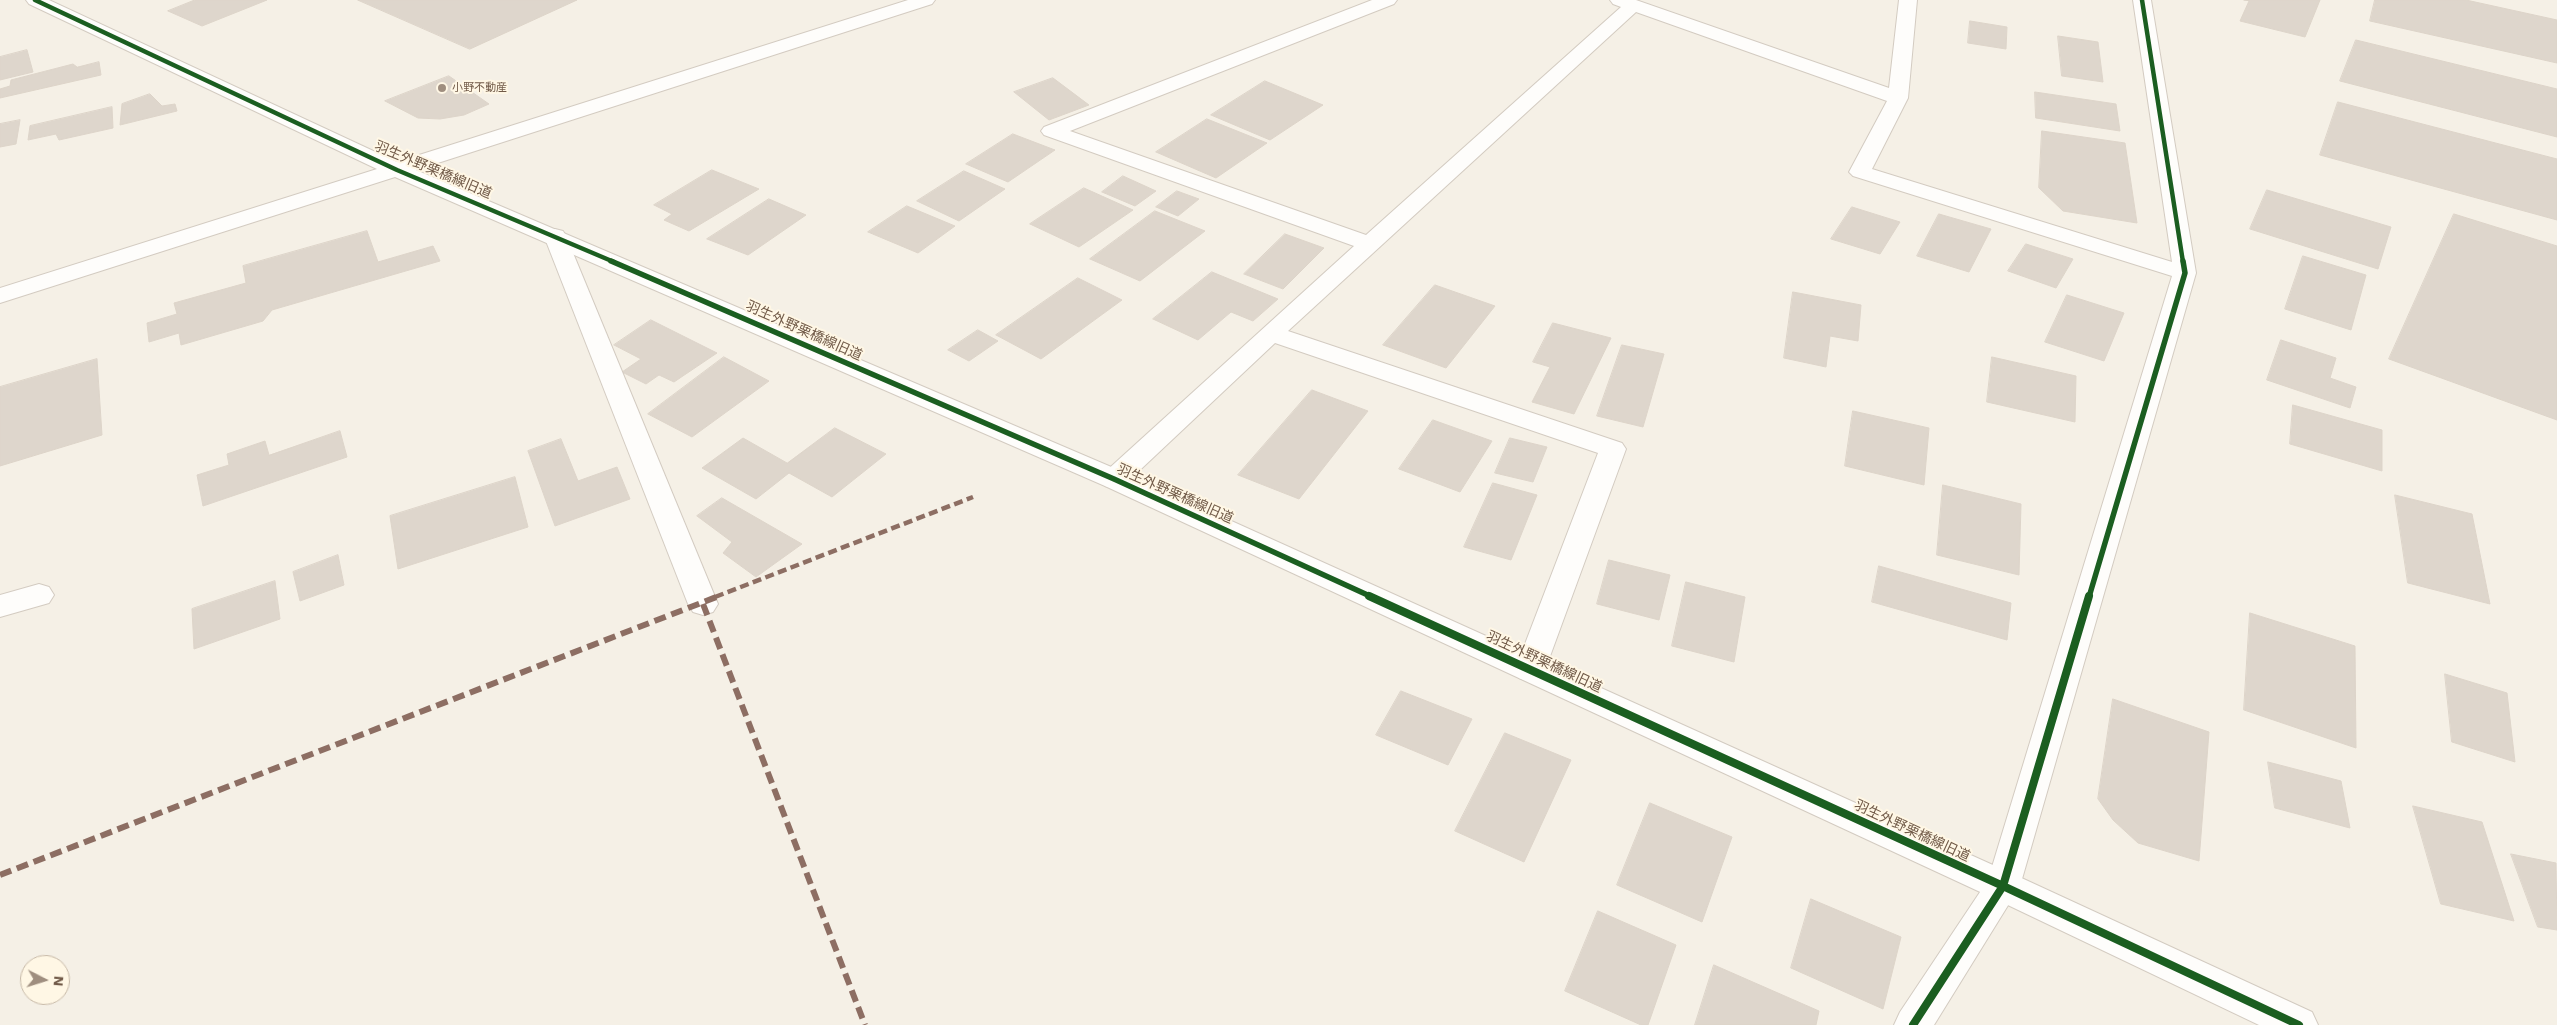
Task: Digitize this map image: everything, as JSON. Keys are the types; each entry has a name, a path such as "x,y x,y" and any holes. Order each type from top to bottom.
{"street":[{"name":"羽生外野栗橋線旧道","path":"35,0 397,170 450,190 1114,479 2003,886 2299,1025"},
{"path":"0,296 926,0"},
{"path":"1371,244 1051,131 1388,0"},
{"path":"1908,0 1898,98 1860,172 2185,273"},
{"path":"1913,1025 2003,886 2185,273 2142,0"},
{"path":"1114,479 1271,333 1371,244 1626,2 1898,98"},
{"path":"555,236 703,604"},
{"path":"1271,333 1613,449 1530,670"},
{"path":"0,606 39,595"}],"building":[{"path":"195,0 267,0 202,26 168,11"},
{"path":"358,0 577,0 470,49"},
{"path":"2244,0 2320,0 2305,37 2240,21 2249,1"},
{"path":"2375,0 2466,0 2557,20 2557,63 2370,21"},
{"path":"1970,21 2007,27 2006,49 1968,43"},
{"path":"2058,36 2098,42 2103,82 2062,76"},
{"path":"2356,40 2557,89 2557,137 2340,81"},
{"path":"27,50 33,72 0,80 0,57"},
{"path":"99,62 101,75 0,98 0,89 10,86 11,80 73,64 77,67"},
{"name":"小野不動産","path":"449,76 489,104 464,115 440,119 418,118 385,101"},
{"path":"1053,78 1089,105 1049,120 1014,92"},
{"path":"1265,81 1323,105 1270,140 1211,115"},
{"path":"2035,92 2116,104 2120,131 2036,118"},
{"path":"150,94 162,106 175,104 177,111 120,125 122,104"},
{"path":"2338,102 2557,159 2557,220 2320,155"},
{"path":"112,107 113,128 59,140 56,134 28,140 30,126"},
{"path":"1207,119 1267,143 1216,178 1156,152"},
{"path":"20,120 16,144 0,147 0,124"},
{"path":"2042,131 2125,143 2137,223 2063,211 2039,188"},
{"path":"1013,134 1055,150 1008,182 966,164"},
{"path":"712,170 759,189 689,231 664,220 672,214 654,205"},
{"path":"964,171 1005,189 959,221 917,201"},
{"path":"1123,176 1156,191 1135,206 1102,192"},
{"path":"1084,188 1133,210 1079,247 1030,224"},
{"path":"2267,190 2391,227 2378,269 2250,229"},
{"path":"1177,191 1199,199 1178,216 1156,207"},
{"path":"769,199 806,215 748,255 707,239"},
{"path":"907,206 955,226 918,253 868,232"},
{"path":"1852,207 1900,222 1880,254 1831,239"},
{"path":"1155,211 1205,231 1140,281 1090,259"},
{"path":"1939,214 1991,229 1969,272 1917,256"},
{"path":"2454,214 2557,246 2557,420 2389,359"},
{"path":"367,231 378,262 433,246 440,261 272,310 263,321 181,345 179,333 149,342 147,323 177,314 174,303 246,283 243,266"},
{"path":"1285,234 1324,248 1283,289 1244,274"},
{"path":"2026,244 2073,259 2056,288 2008,271"},
{"path":"2303,256 2366,275 2351,330 2285,309"},
{"path":"1212,272 1278,299 1253,321 1231,312 1198,340 1153,319"},
{"path":"1078,278 1122,300 1041,359 996,335"},
{"path":"1435,285 1495,306 1446,368 1383,345"},
{"path":"1793,292 1861,305 1858,341 1830,336 1826,367 1784,358"},
{"path":"2067,295 2124,313 2104,361 2045,342"},
{"path":"651,320 717,353 674,382 659,375 646,384 622,372 641,359 614,345"},
{"path":"1553,323 1611,338 1574,414 1532,402 1550,367 1533,362"},
{"path":"978,330 998,341 969,361 948,350"},
{"path":"2281,340 2336,358 2330,378 2356,387 2350,408 2267,380"},
{"path":"1622,345 1664,354 1643,427 1597,416"},
{"path":"724,357 769,381 692,437 648,414"},
{"path":"1992,357 2076,376 2075,422 1987,402"},
{"path":"97,359 102,435 0,466 0,387"},
{"path":"1312,390 1368,411 1299,499 1238,475"},
{"path":"2293,405 2382,430 2382,471 2290,444"},
{"path":"1853,411 1929,428 1924,485 1845,466"},
{"path":"1433,420 1492,441 1460,492 1399,469"},
{"path":"835,428 886,454 832,497 789,473 756,499 702,468 743,438 787,463"},
{"path":"340,431 347,457 203,506 197,475 229,465 227,454 265,441 269,455"},
{"path":"1510,438 1547,447 1533,482 1495,473"},
{"path":"561,439 578,481 617,467 630,499 555,526 528,451"},
{"path":"515,477 528,527 398,569 390,516"},
{"path":"1493,483 1537,495 1511,560 1464,547"},
{"path":"1943,485 2021,504 2019,575 1937,555"},
{"path":"2395,495 2472,514 2490,604 2408,583"},
{"path":"722,498 802,544 756,577 723,553 732,542 697,516"},
{"path":"338,555 344,585 300,601 293,572"},
{"path":"1609,560 1670,575 1659,620 1597,604"},
{"path":"1879,566 2011,603 2007,640 1872,602"},
{"path":"275,581 280,619 194,649 192,609"},
{"path":"1686,582 1745,597 1734,662 1672,646"},
{"path":"2250,613 2355,646 2356,748 2244,710"},
{"path":"2445,674 2507,693 2515,762 2452,742"},
{"path":"1401,691 1472,719 1448,765 1376,735"},
{"path":"2113,699 2209,732 2199,861 2138,843 2113,820 2098,799"},
{"path":"1505,733 1571,760 1524,862 1455,831"},
{"path":"2268,762 2341,781 2350,828 2275,808"},
{"path":"1650,803 1732,837 1702,922 1617,885"},
{"path":"2413,806 2482,822 2514,921 2441,904"},
{"path":"2511,854 2556,863 2557,930 2538,927"},
{"path":"1811,899 1901,937 1883,1009 1791,968"},
{"path":"1598,911 1676,945 1648,1025 1641,1025 1565,991"},
{"path":"1714,965 1819,1011 1816,1025 1695,1025"}],"marked path":[{"path":"0,875 973,497"},
{"path":"703,604 865,1025"}],"cycle path":[{"path":"35,0 397,170 450,191 1114,479 2003,886 2299,1025"},
{"path":"1913,1025 2003,886 2185,273 2142,0"}],"place":[{"name":"小野不動産","path":"442,88"}]}
